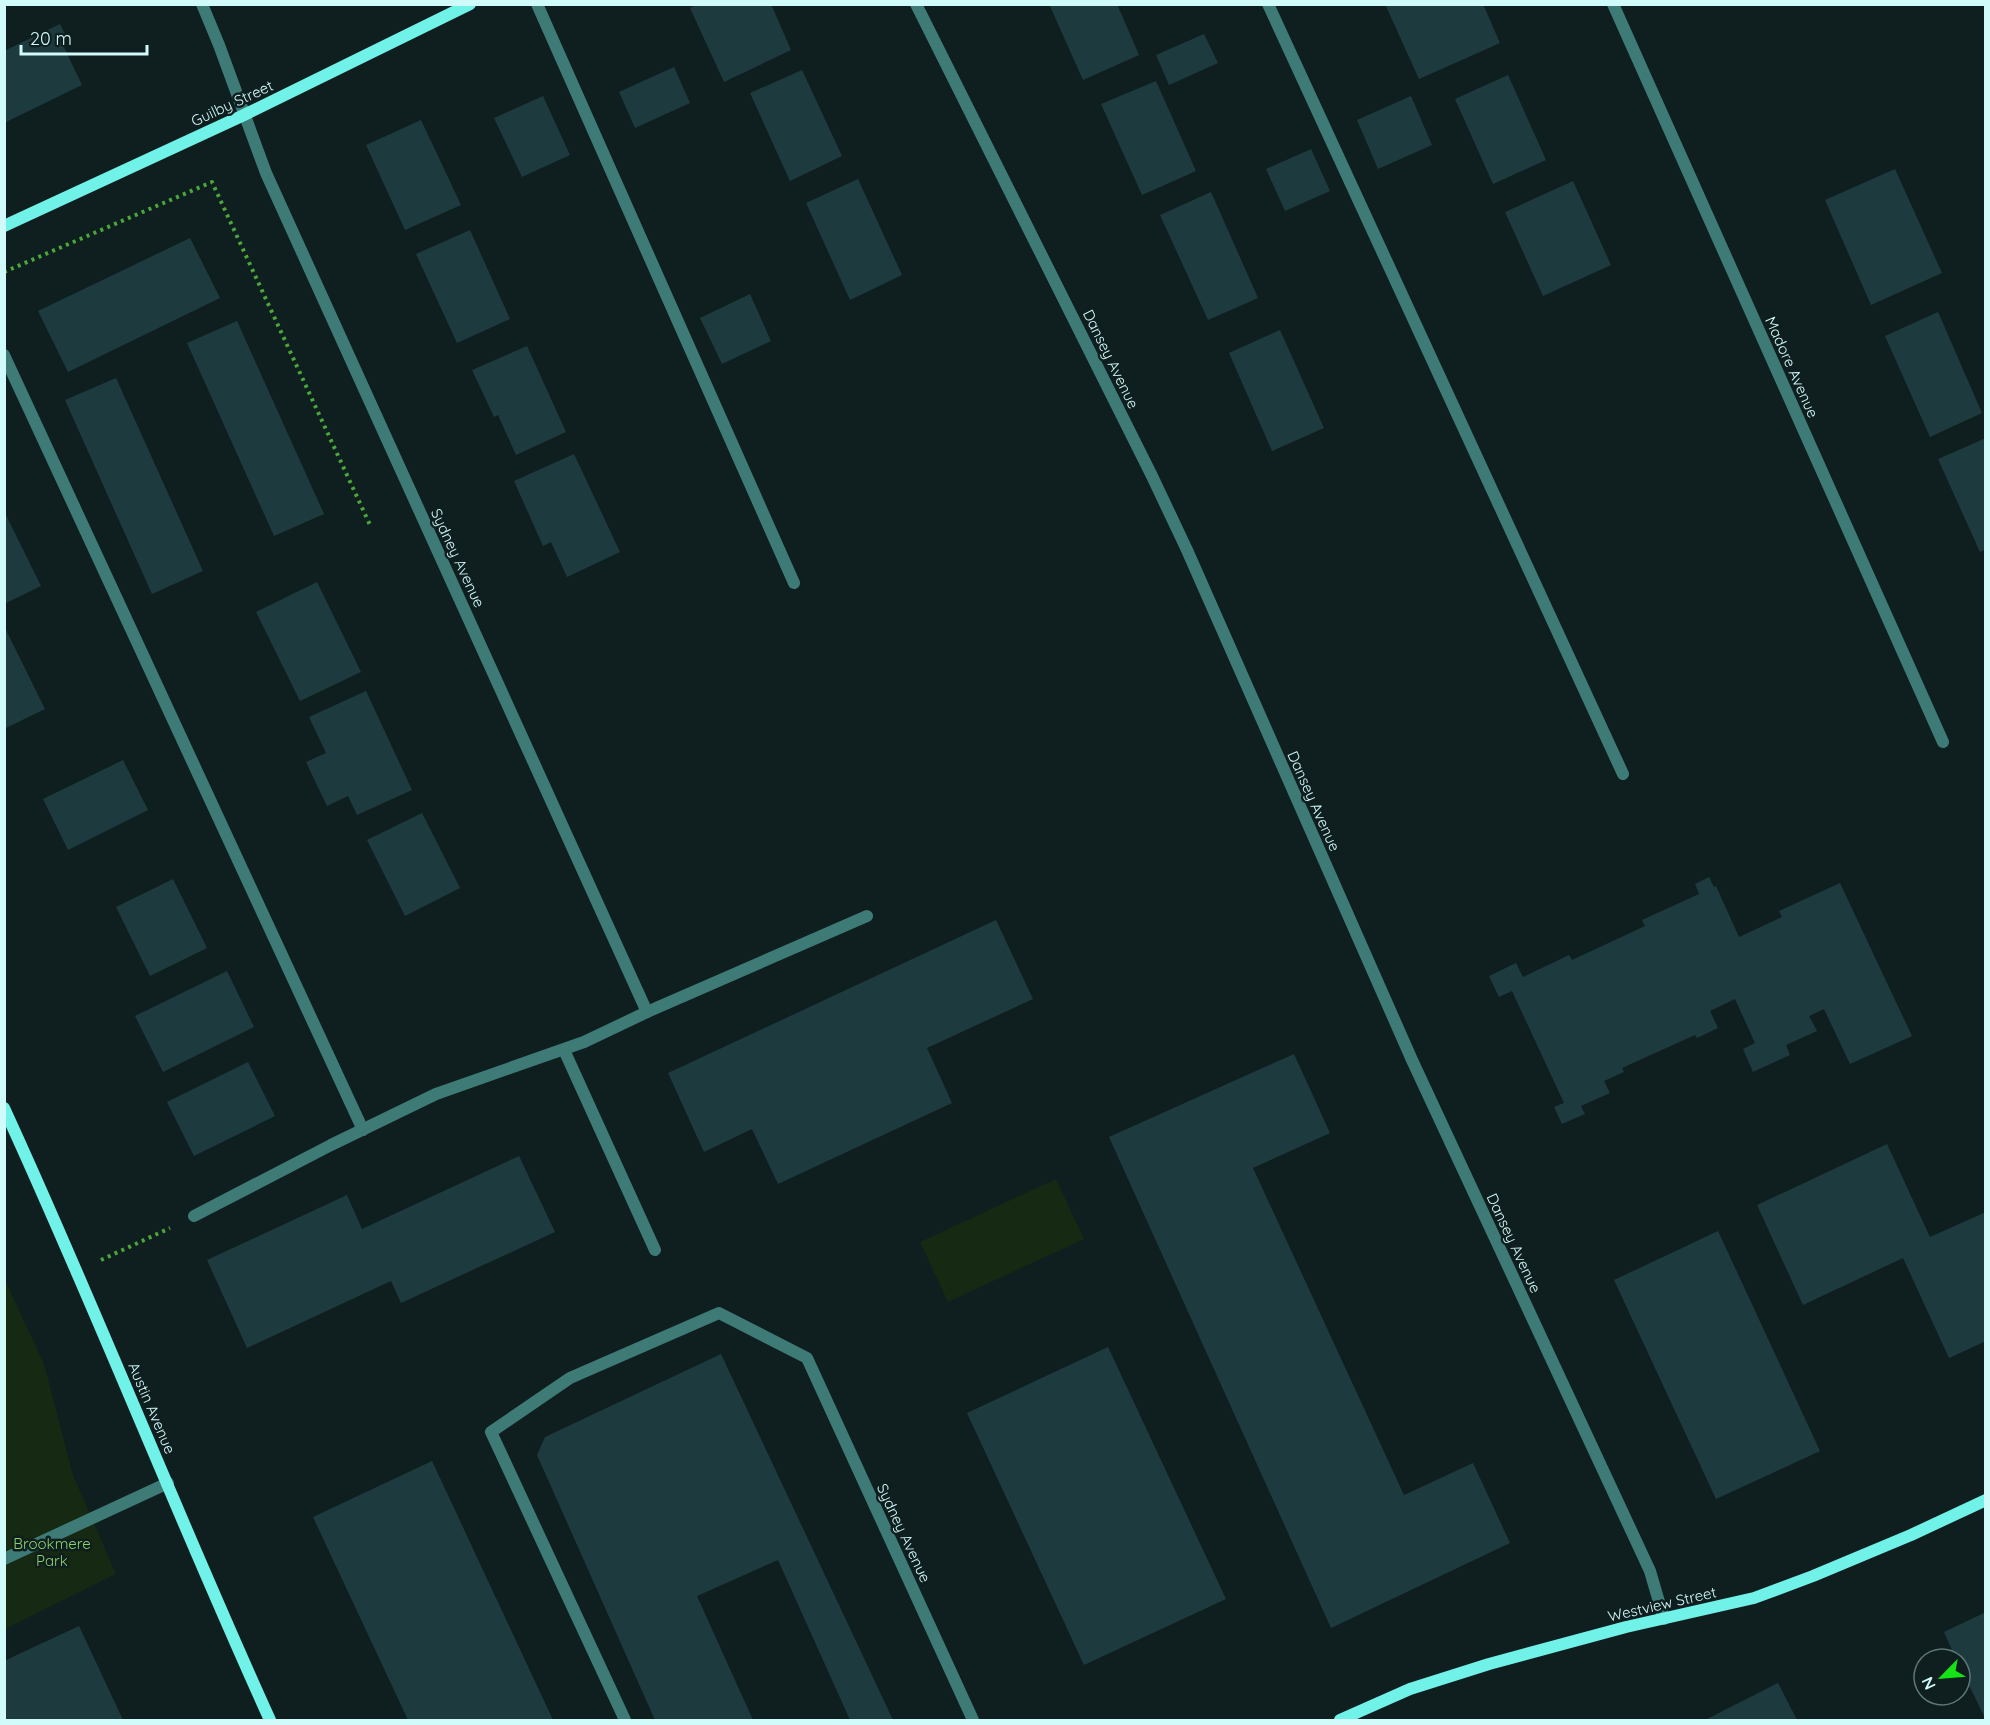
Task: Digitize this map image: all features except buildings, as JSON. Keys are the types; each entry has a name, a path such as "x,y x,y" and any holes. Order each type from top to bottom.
{"street":[{"name":"Sydney Avenue","path":"202,4 266,173 647,1012"},
{"name":"Guilby Street","path":"4,226 244,115 470,4"},
{"path":"537,4 794,583"},
{"name":"Dansey Avenue","path":"916,4 1147,465 1187,550 1412,1060 1650,1571 1664,1619"},
{"path":"1268,4 1623,774"},
{"name":"Madore Avenue","path":"1613,4 1943,742"},
{"path":"4,355 363,1130"},
{"path":"194,1216 436,1094 584,1042 867,916"},
{"path":"564,1050 655,1250"},
{"name":"Austin Avenue","path":"4,1108 78,1271 270,1720"},
{"name":"Sydney Avenue","path":"625,1720 491,1432 570,1378 719,1312 807,1358 973,1720"},
{"path":"4,1559 168,1483"},
{"name":"Westview Street","path":"1340,1720 1375,1703 1435,1680 1626,1627 1754,1598 1911,1535 1986,1500"}],"path":[{"path":"4,272 212,182 370,525"},
{"path":"78,1271 194,1216"}],"green space":[{"path":"1056,1179 1084,1239 948,1302 920,1242"},
{"name":"Brookmere Park","path":"4,1278 44,1364 73,1475 116,1574 5,1629"}]}
